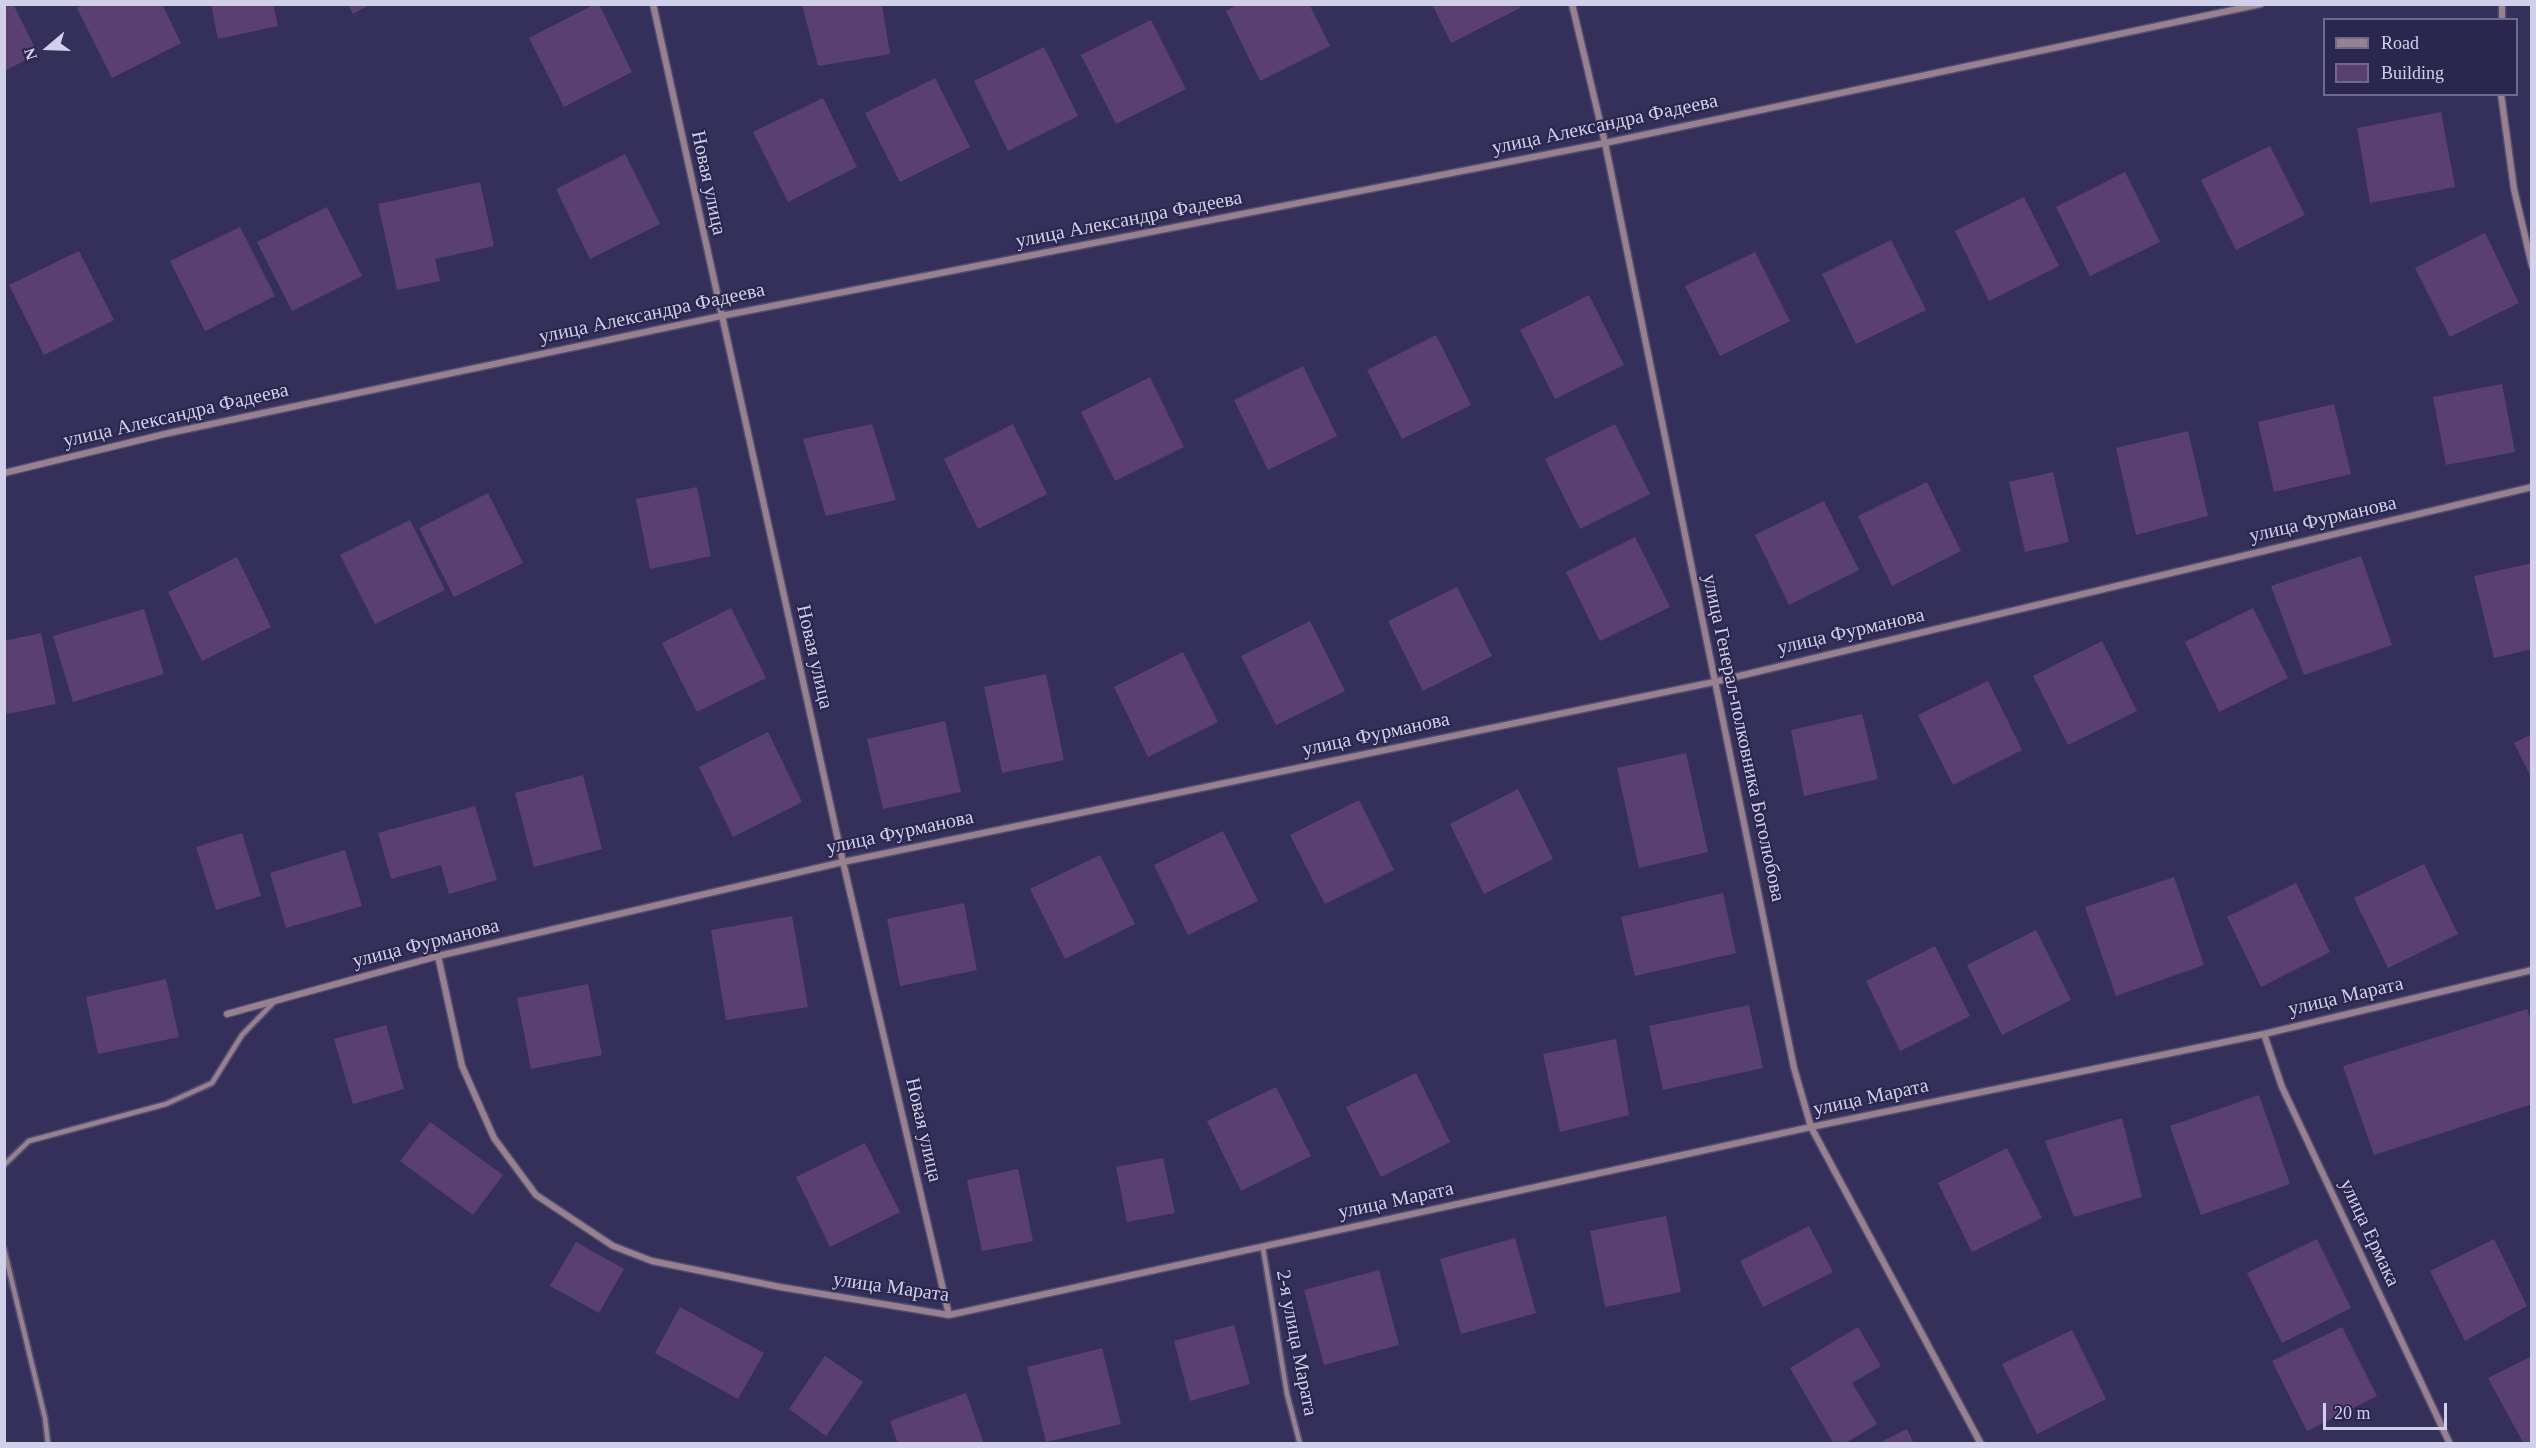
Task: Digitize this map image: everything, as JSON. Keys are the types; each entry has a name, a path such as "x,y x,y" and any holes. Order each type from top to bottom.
{"street":[{"name":"Новая улица","path":"652,4 843,862 949,1315"},
{"name":"улица Генерал-полковника Боголюбова","path":"1572,4 1605,143 1794,1068 1811,1127 1981,1443"},
{"name":"улица Александра Фадеева","path":"4,473 169,433 721,316 1605,143 2261,4"},
{"path":"2501,96 2514,189 2532,266"},
{"name":"улица Фурманова","path":"227,1014 438,956 843,862 1714,682 2532,487"},
{"name":"улица Марата","path":"438,956 462,1066 494,1138 536,1195 613,1246 652,1261 780,1287 949,1315 1811,1127 2264,1034 2532,970"},
{"name":"улица Ермака","path":"2264,1034 2282,1088 2450,1443"}],"lane":[{"path":"4,1165 29,1141 166,1104 212,1083 242,1035 275,1001"},
{"name":"2-я улица Марата","path":"1263,1248 1287,1394 1300,1443"},
{"path":"4,1249 45,1418 48,1443"}],"building":[{"path":"4,4 13,4 38,54 4,71"},
{"path":"84,4 162,4 181,43 112,78 77,8"},
{"path":"211,4 273,4 278,26 218,39"},
{"path":"348,4 371,4 353,14"},
{"path":"599,4 632,72 564,107 529,38"},
{"path":"1239,4 1309,4 1330,46 1260,81 1226,11"},
{"path":"1432,4 1518,4 1520,8 1451,43"},
{"path":"802,5 882,5 890,54 818,66"},
{"path":"1151,20 1186,89 1116,124 1081,55"},
{"path":"1044,47 1078,116 1008,151 974,81"},
{"path":"935,78 970,147 900,182 865,113"},
{"path":"823,98 857,167 788,202 753,132"},
{"path":"2441,112 2455,187 2370,203 2357,128"},
{"path":"2270,146 2305,215 2236,250 2201,180"},
{"path":"625,154 660,224 590,259 556,189"},
{"path":"2125,172 2160,242 2090,276 2056,207"},
{"path":"480,182 494,246 435,259 440,281 397,290 378,204"},
{"path":"2024,197 2059,266 1989,301 1955,231"},
{"path":"327,207 362,276 292,311 257,242"},
{"path":"240,227 275,296 205,331 170,261"},
{"path":"2485,233 2519,303 2450,337 2415,268"},
{"path":"1891,240 1926,310 1856,344 1822,274"},
{"path":"79,251 114,320 44,355 9,285"},
{"path":"1755,252 1790,321 1720,356 1685,286"},
{"path":"1589,295 1624,365 1555,399 1520,330"},
{"path":"1436,335 1471,405 1402,439 1367,370"},
{"path":"1303,366 1337,436 1268,470 1234,400"},
{"path":"1150,377 1184,447 1115,481 1081,412"},
{"path":"2502,384 2515,452 2446,465 2433,397"},
{"path":"2334,404 2351,474 2274,492 2258,422"},
{"path":"872,424 896,500 826,516 803,439"},
{"path":"1013,424 1047,494 978,529 944,459"},
{"path":"1615,424 1650,494 1580,529 1545,459"},
{"path":"2188,431 2208,516 2136,535 2116,448"},
{"path":"2053,472 2069,542 2025,552 2009,482"},
{"path":"1927,482 1961,551 1892,586 1858,516"},
{"path":"697,487 711,556 650,569 636,499"},
{"path":"488,493 523,563 454,597 419,528"},
{"path":"1824,501 1859,570 1789,605 1755,535"},
{"path":"410,520 445,590 375,624 340,555"},
{"path":"1635,537 1670,607 1600,641 1566,572"},
{"path":"2361,556 2392,645 2304,675 2271,586"},
{"path":"237,557 271,627 202,661 168,592"},
{"path":"2532,563 2532,649 2494,658 2474,576"},
{"path":"1457,587 1492,656 1423,691 1388,621"},
{"path":"731,608 766,678 697,712 662,643"},
{"path":"2253,608 2288,678 2219,712 2185,642"},
{"path":"144,609 164,674 73,702 53,636"},
{"path":"1310,621 1345,691 1276,725 1241,656"},
{"path":"41,633 56,704 7,714 4,702 4,641"},
{"path":"2102,641 2137,711 2068,745 2033,676"},
{"path":"1183,652 1218,722 1148,757 1114,687"},
{"path":"1046,674 1064,760 1002,773 984,687"},
{"path":"1988,681 2022,750 1953,785 1918,715"},
{"path":"1862,714 1878,779 1804,796 1791,730"},
{"path":"945,721 961,792 883,809 867,739"},
{"path":"768,732 802,802 733,837 699,767"},
{"path":"2532,734 2532,779 2514,743"},
{"path":"1686,753 1708,852 1639,868 1617,768"},
{"path":"583,775 602,849 534,867 515,793"},
{"path":"1518,789 1553,859 1484,894 1450,824"},
{"path":"1359,800 1394,870 1325,904 1290,835"},
{"path":"475,806 497,880 449,894 441,865 391,879 378,833"},
{"path":"1223,831 1258,901 1188,935 1154,865"},
{"path":"242,833 261,896 216,910 196,847"},
{"path":"345,850 362,906 286,928 270,873"},
{"path":"1100,855 1135,924 1065,959 1030,889"},
{"path":"2424,864 2458,934 2388,968 2354,898"},
{"path":"2174,877 2204,965 2116,996 2085,907"},
{"path":"2296,883 2330,952 2261,987 2227,917"},
{"path":"1723,893 1736,953 1635,976 1621,917"},
{"path":"964,903 977,970 900,986 887,919"},
{"path":"792,916 808,1007 726,1020 711,930"},
{"path":"2036,930 2071,1000 2002,1035 1967,965"},
{"path":"1935,946 1970,1016 1900,1051 1866,981"},
{"path":"166,979 179,1037 98,1054 86,997"},
{"path":"588,984 602,1055 531,1069 517,998"},
{"path":"1749,1005 1763,1068 1663,1090 1649,1026"},
{"path":"2527,1009 2532,1024 2532,1104 2374,1155 2343,1066"},
{"path":"386,1025 404,1089 353,1104 334,1039"},
{"path":"1616,1039 1629,1115 1560,1132 1543,1054"},
{"path":"1416,1073 1450,1142 1381,1177 1346,1107"},
{"path":"1276,1087 1311,1156 1241,1191 1207,1121"},
{"path":"2259,1095 2290,1184 2201,1215 2170,1126"},
{"path":"2122,1118 2142,1197 2074,1217 2045,1141"},
{"path":"430,1122 503,1175 473,1215 400,1161"},
{"path":"865,1143 900,1212 830,1247 796,1177"},
{"path":"2007,1148 2042,1218 1972,1252 1938,1183"},
{"path":"1163,1158 1175,1213 1127,1222 1116,1167"},
{"path":"1018,1169 1033,1241 982,1251 967,1180"},
{"path":"1666,1216 1681,1292 1605,1307 1590,1231"},
{"path":"1809,1226 1833,1272 1763,1307 1740,1261"},
{"path":"1515,1238 1536,1313 1461,1334 1440,1259"},
{"path":"2317,1239 2351,1308 2282,1343 2247,1273"},
{"path":"2494,1239 2527,1306 2465,1341 2430,1271"},
{"path":"576,1242 624,1269 599,1313 550,1286"},
{"path":"1379,1270 1399,1345 1324,1365 1304,1290"},
{"path":"680,1307 764,1353 738,1399 655,1353"},
{"path":"1234,1325 1250,1384 1190,1401 1174,1341"},
{"path":"1858,1327 1881,1366 1852,1383 1877,1424 1844,1444 1834,1444 1790,1368"},
{"path":"2342,1327 2377,1396 2307,1431 2272,1361"},
{"path":"2072,1330 2106,1399 2037,1434 2002,1364"},
{"path":"1102,1348 1121,1424 1046,1442 1027,1367"},
{"path":"825,1356 863,1382 826,1436 789,1409"},
{"path":"2532,1356 2532,1444 2524,1444 2488,1378"},
{"path":"966,1393 984,1444 898,1444 890,1421"},
{"path":"1907,1429 1914,1444 1877,1444"}]}
